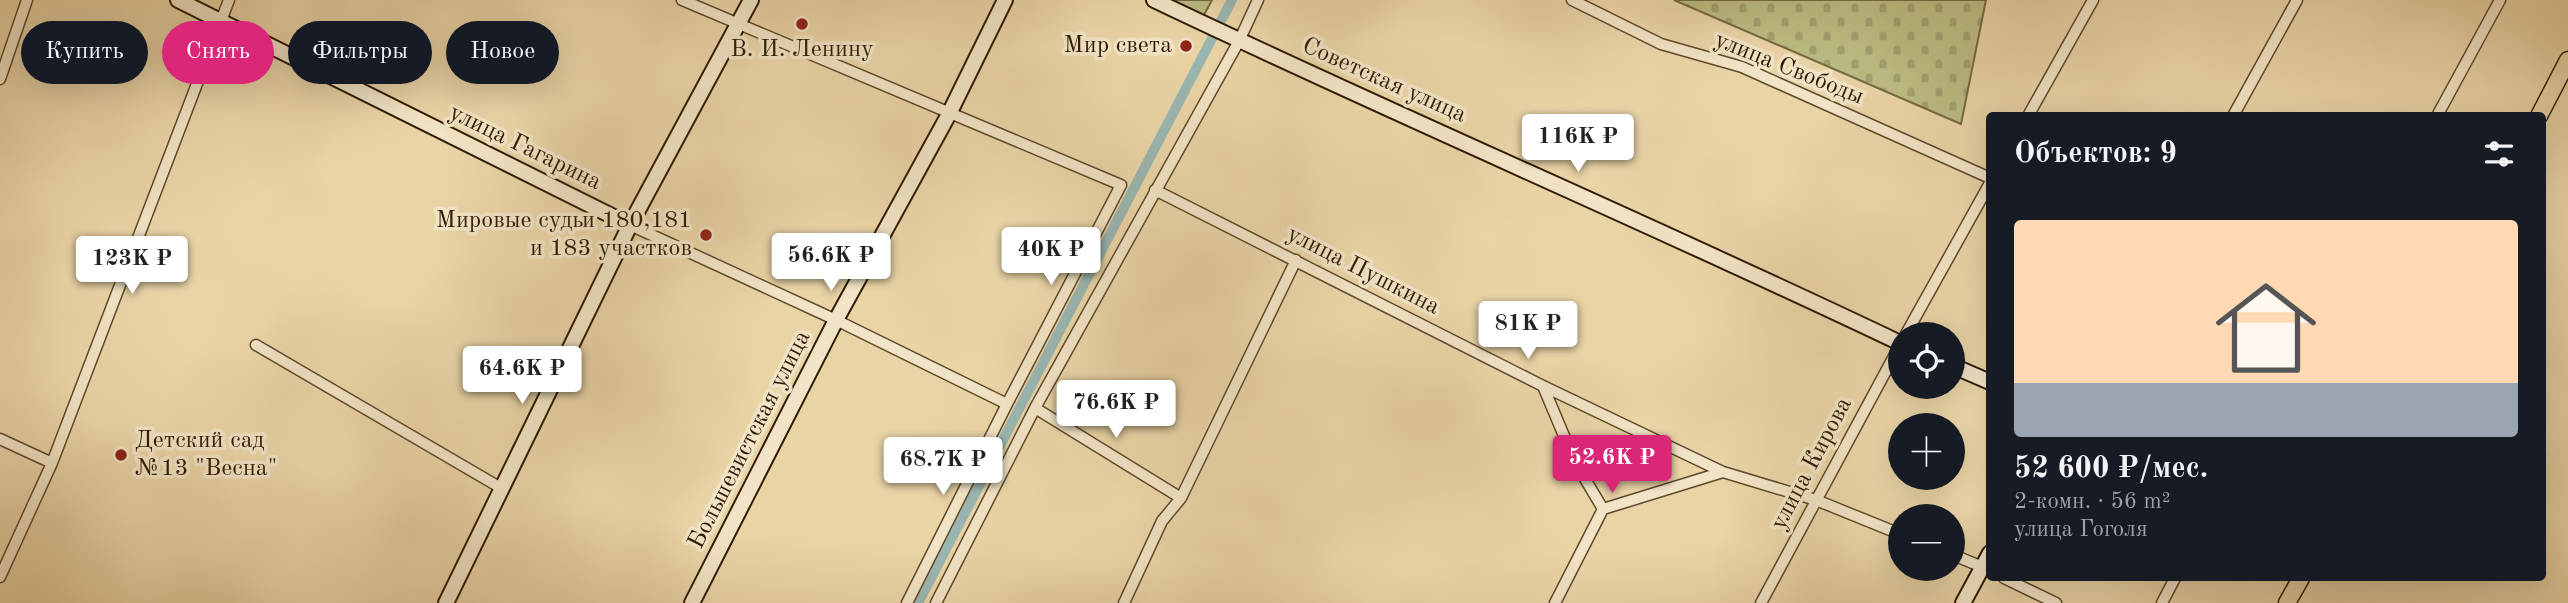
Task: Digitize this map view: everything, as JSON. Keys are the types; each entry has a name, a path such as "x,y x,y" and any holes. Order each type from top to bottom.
{"main road":[{"name":"улица Гагарина","path":"178,0 218,21"},
{"path":"446,603 629,225 751,0"},
{"name":"Большевистская улица","path":"692,603 836,320 949,114 1005,0"},
{"name":"Советская улица","path":"1154,0 1239,41 1735,264 1888,338"},
{"name":"улица Гагарина","path":"274,49 629,225"},
{"path":"2541,112 2568,60"},
{"path":"1965,371 1986,380"},
{"path":"1963,603 1986,569"},
{"path":"2287,603 2299,581"}],"street":[{"path":"0,79 27,0"},
{"path":"220,21 229,0"},
{"path":"682,0 1121,185 907,603"},
{"path":"936,603 1035,408 1239,41 1258,0"},
{"name":"улица Свободы","path":"1572,0 1661,44 1742,67 1986,179"},
{"path":"2030,112 2093,0"},
{"path":"2235,112 2297,0"},
{"path":"2439,112 2500,0"},
{"path":"0,577 52,463 196,84"},
{"path":"1913,322 1986,188"},
{"name":"улица Пушкина","path":"1155,190 1543,386 1723,472 1816,500 1888,529"},
{"name":"улица Гагарина","path":"629,225 836,320 1007,404"},
{"path":"1124,603 1162,521 1181,498 1296,260"},
{"path":"256,345 501,488"},
{"name":"улица Кирова","path":"1761,603 1888,366"},
{"path":"1543,386 1575,462 1603,509"},
{"path":"1035,408 1181,498"},
{"path":"0,439 52,463"},
{"path":"1555,603 1603,509 1723,472"},
{"path":"1965,560 1986,569"},
{"path":"2010,581 2056,603"},
{"path":"2162,603 2173,581"}],"green space":[{"path":"1171,0 1212,0 1204,15"},
{"path":"1674,0 1986,0 1961,124"}],"waterway":[{"path":"918,603 1232,0"}],"place":[{"name":"В. И. Ленину","path":"802,24"},
{"name":"Мир света","path":"1186,46"},
{"name":"Мировые судьи 180,181 и 183 участков","path":"706,235"},
{"name":"Детский сад №13 \"Весна\"","path":"121,455"}]}
